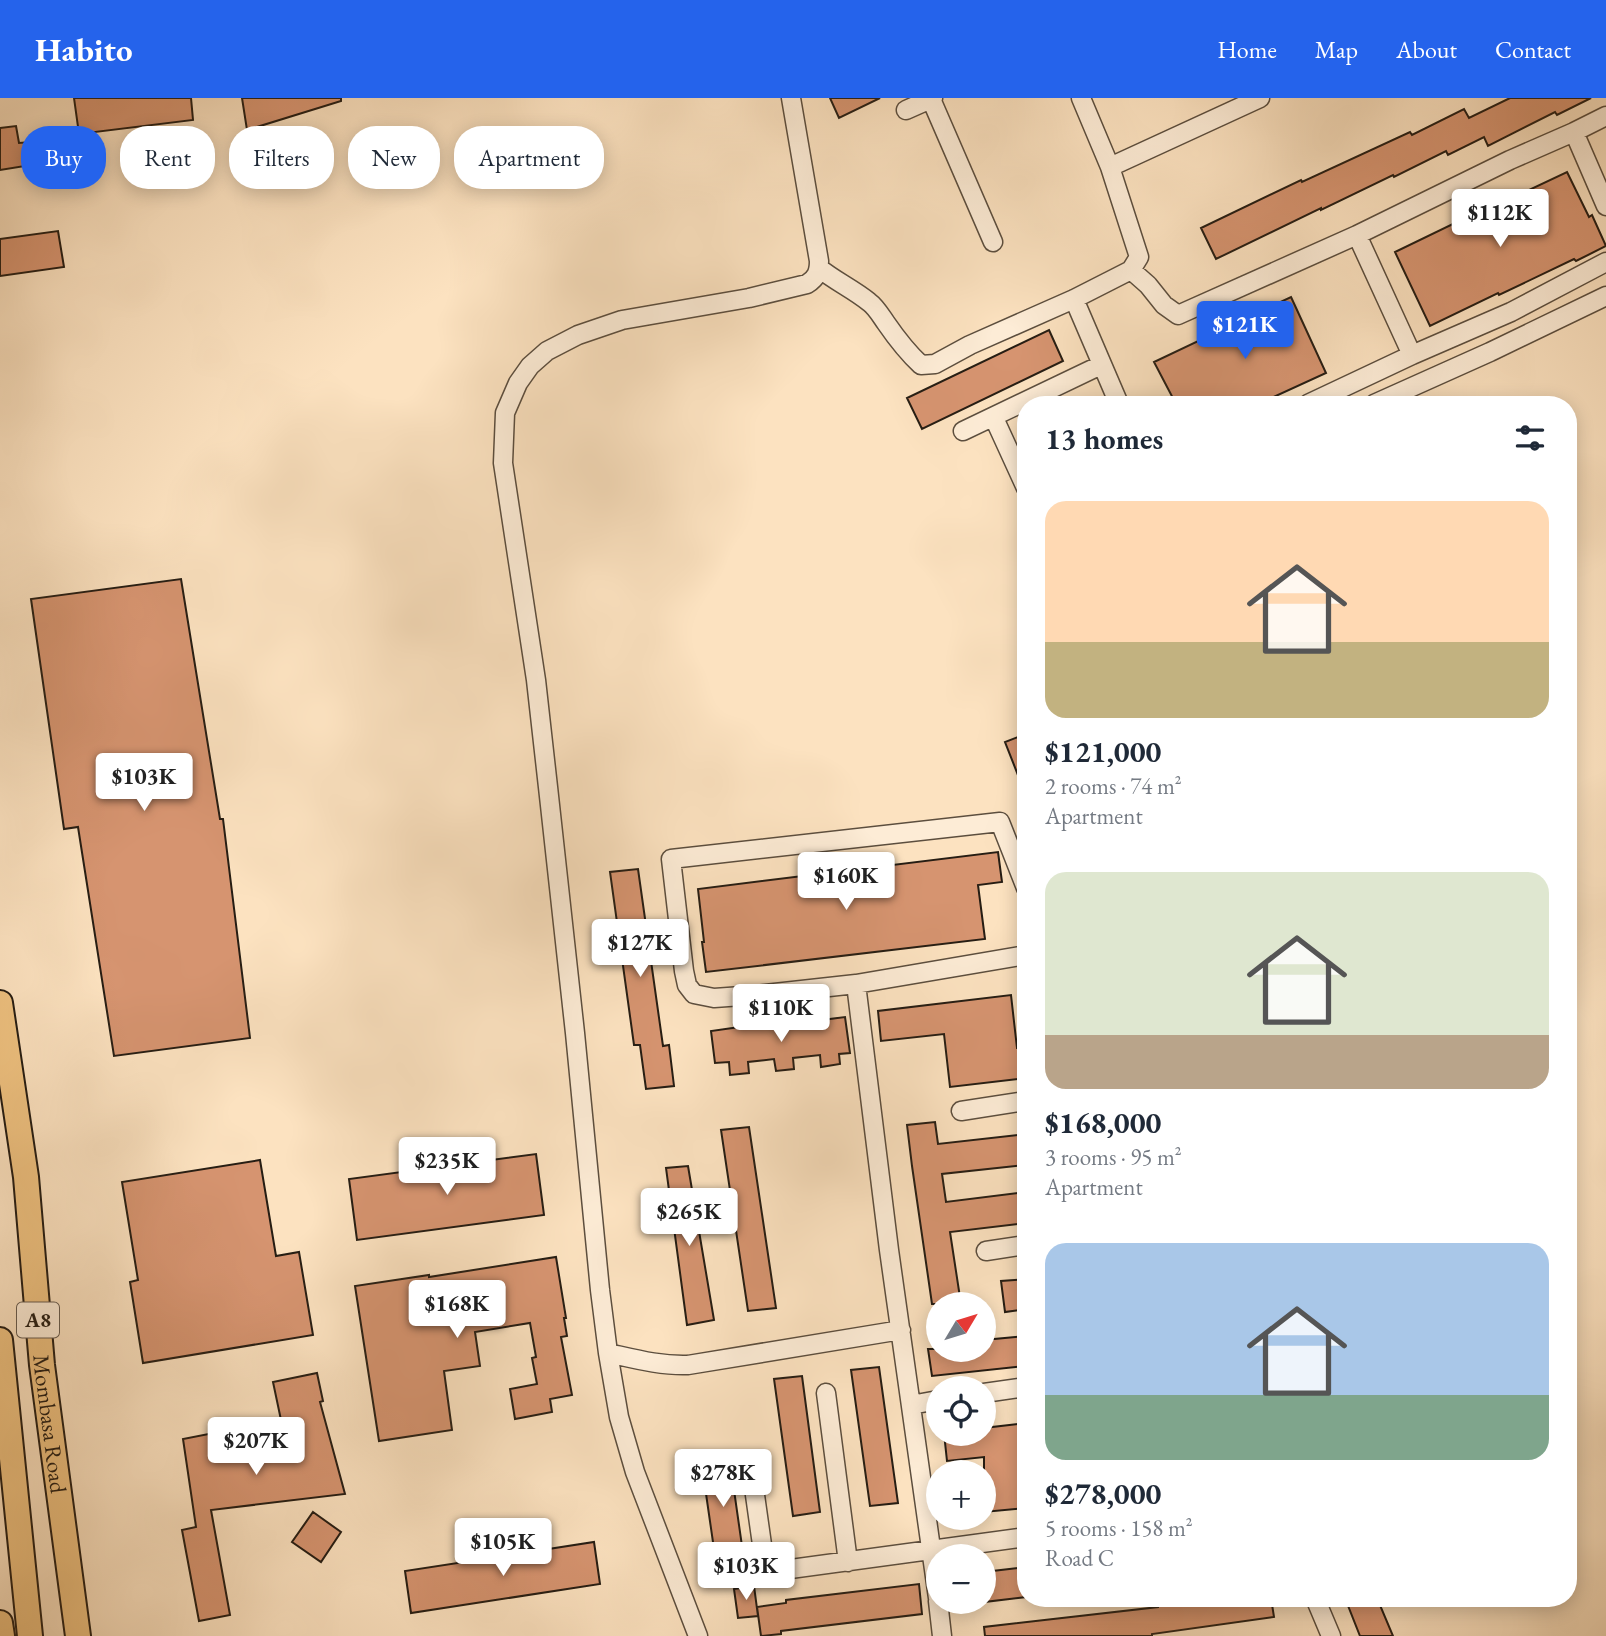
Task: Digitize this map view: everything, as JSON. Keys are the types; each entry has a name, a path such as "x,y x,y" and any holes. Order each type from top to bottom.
{"highway":[{"name":"Mombasa Road","path":"0,1003 26,1178 42,1364 78,1636"},
{"path":"0,1340 29,1636"},
{"path":"0,1441 29,1636"},
{"path":"0,1623 2,1636"}],"street":[{"path":"698,1636 638,1480 619,1417 608,1353 550,798 536,680 503,463 505,413 518,383 530,366 547,351 578,335 622,320 749,298 813,281 819,268 791,98"},
{"path":"906,110 932,98 993,242"},
{"path":"819,268 871,303 906,351 921,365 935,364 1131,270 1139,257 1110,167 1081,98"},
{"path":"1110,167 1260,98"},
{"path":"1131,270 1178,315 1357,235 1606,116"},
{"path":"1574,132 1606,206"},
{"path":"1357,235 1412,355"},
{"path":"1325,396 1511,312 1606,262"},
{"path":"1392,396 1606,296"},
{"path":"1074,299 1115,396"},
{"path":"1038,396 1101,365"},
{"path":"963,431 1017,407"},
{"path":"994,418 1017,468"},
{"path":"1017,865 1000,822 671,859 684,971 687,985 694,995 713,998 856,984 1017,957"},
{"path":"856,984 931,1544"},
{"path":"961,1111 1017,1102"},
{"path":"986,1251 1017,1246"},
{"path":"608,1353 672,1366 688,1365 901,1330"},
{"path":"996,1391 1017,1388"},
{"path":"826,1393 848,1562"},
{"path":"911,1405 926,1403"},
{"path":"754,1488 766,1573"},
{"path":"971,1544 1017,1538"},
{"path":"747,1575 926,1550"},
{"path":"1319,1607 1330,1636"},
{"path":"940,1614 943,1636"}],"building":[{"path":"74,98 191,98 193,120 120,126 120,129 106,131 106,126 78,126"},
{"path":"242,98 341,98 341,101 260,126 246,126"},
{"path":"830,98 880,98 839,118"},
{"path":"1510,98 1591,98 1557,115 1555,112 1488,146 1484,137 1448,155 1446,151 1216,259 1201,228 1301,180 1302,182 1410,132 1412,135 1464,109 1469,118"},
{"path":"16,126 21,143 21,167 0,170 0,128"},
{"path":"1567,172 1606,246 1430,326 1395,252"},
{"path":"58,231 64,267 0,276 0,239"},
{"path":"1291,297 1326,373 1276,396 1172,396 1154,362"},
{"path":"1049,330 1063,361 922,429 907,398"},
{"path":"181,579 220,819 223,819 250,1038 114,1056 78,827 64,829 31,599"},
{"path":"1017,737 1017,773 1005,742"},
{"path":"998,852 1002,882 978,885 985,939 706,972 698,889"},
{"path":"638,869 663,1046 669,1045 674,1086 646,1089 640,1045 634,1045 610,872"},
{"path":"1011,995 1017,1048 1017,1079 950,1087 944,1034 881,1041 878,1011"},
{"path":"845,1017 850,1053 839,1054 840,1064 821,1067 820,1055 793,1058 794,1069 776,1071 774,1059 748,1062 749,1073 730,1075 729,1062 715,1063 711,1031"},
{"path":"935,1122 938,1144 1017,1135 1017,1166 942,1174 946,1202 1017,1193 1017,1224 950,1232 959,1292 930,1292 907,1125"},
{"path":"749,1127 776,1308 748,1311 721,1130"},
{"path":"536,1154 544,1215 357,1240 349,1179"},
{"path":"260,1160 276,1256 299,1252 313,1335 143,1363 130,1282 138,1280 122,1182"},
{"path":"688,1166 714,1320 687,1325 666,1168"},
{"path":"556,1257 566,1318 567,1336 561,1337 572,1395 550,1399 552,1412 515,1419 510,1389 537,1384 530,1323 475,1332 480,1366 444,1371 452,1430 379,1441 355,1286"},
{"path":"1017,1280 1017,1310 1005,1312 1001,1281"},
{"path":"1017,1337 1017,1367 932,1376 930,1362 996,1362 996,1339"},
{"path":"879,1367 898,1503 870,1506 851,1370"},
{"path":"317,1373 323,1401 320,1402 345,1494 211,1510 230,1615 199,1621 182,1530 196,1527 183,1439 281,1420 273,1382"},
{"path":"802,1376 820,1512 793,1516 774,1379"},
{"path":"1017,1424 1017,1509 996,1511 996,1460 984,1460 984,1457 947,1460 945,1446 996,1446 996,1427"},
{"path":"730,1462 743,1553 715,1556 702,1466"},
{"path":"313,1512 341,1532 321,1562 292,1542"},
{"path":"594,1542 600,1584 411,1613 405,1571"},
{"path":"1017,1568 1017,1598 996,1601 996,1571"},
{"path":"919,1584 922,1614 781,1631 781,1634 761,1636 757,1607 786,1603 786,1600"},
{"path":"754,1586 758,1616 738,1618 734,1589"},
{"path":"1158,1607 1272,1607 1274,1617 1152,1636 985,1636 984,1627"},
{"path":"1349,1607 1381,1607 1393,1636 1360,1636"}]}
